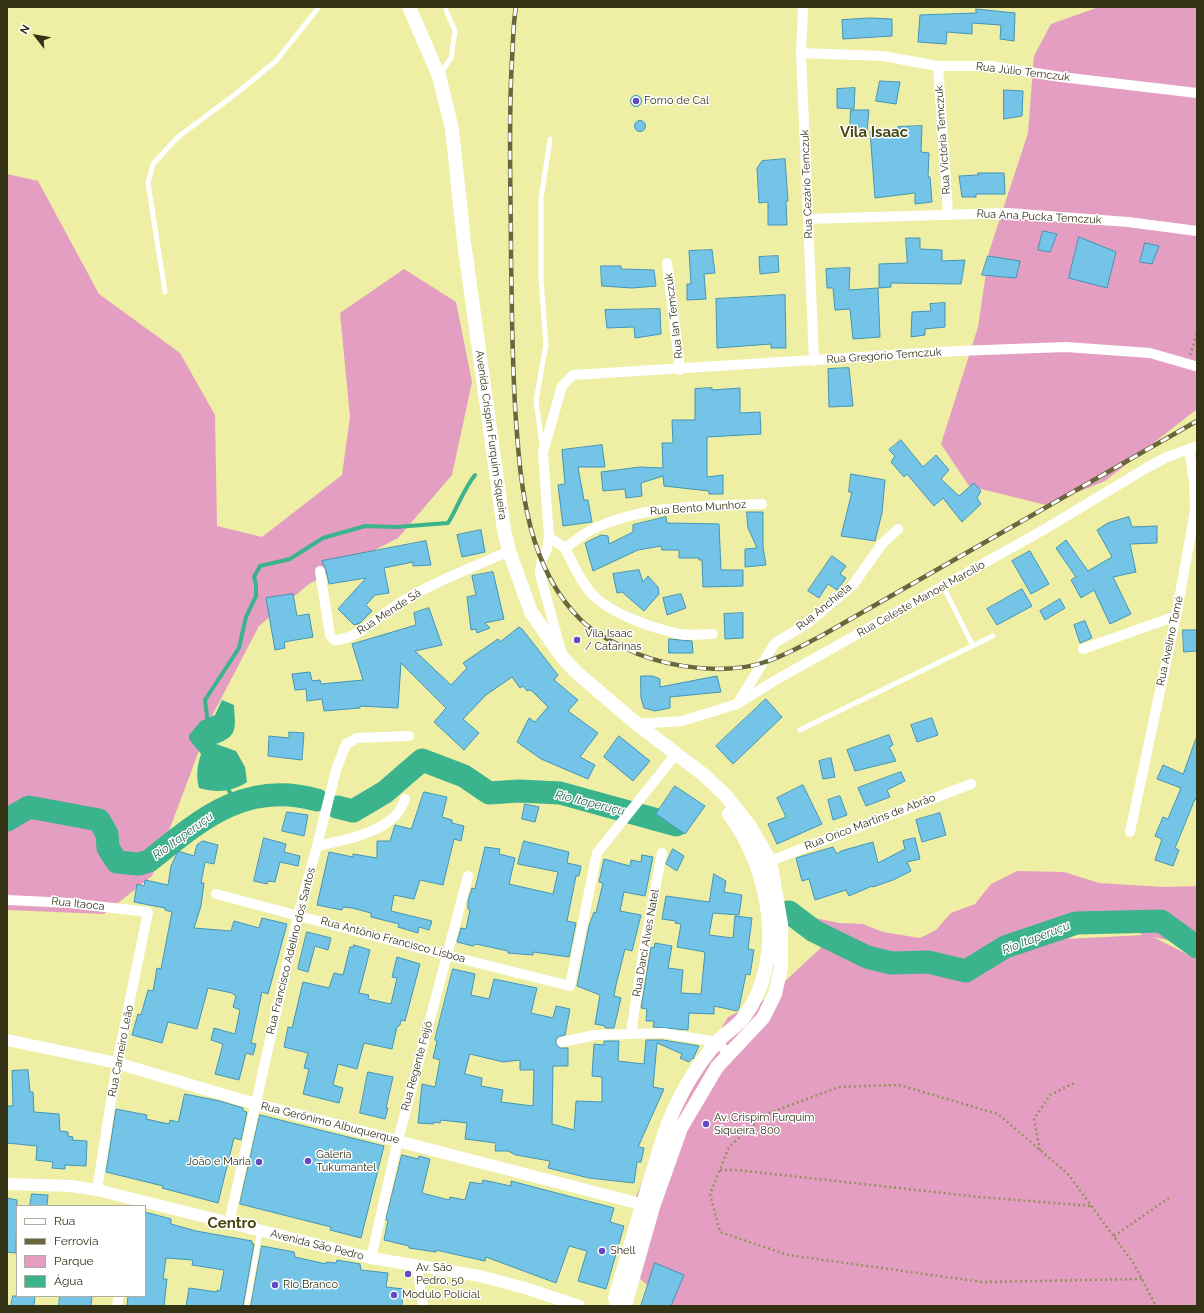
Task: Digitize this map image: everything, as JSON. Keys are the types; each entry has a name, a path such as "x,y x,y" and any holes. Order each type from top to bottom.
{"main road":[{"name":"Avenida Crispim Furquim Siqueira","path":"409,7 439,76 452,129 464,242 504,530 509,551 531,612 562,657 576,672 637,724 716,787 749,825 770,861 782,924 781,960 775,994 763,1018 717,1066 681,1128 648,1206"},
{"name":"Avenida Crispim Furquim Siqueira","path":"619,1306 626,1302 670,1119 692,1077 717,1042 743,1018 761,988 769,949 767,903 758,864 740,829 719,801 716,787"}],"street":[{"name":"Rua Cezário Temczuk","path":"803,7 801,53 814,361"},
{"name":"Rua Júlio Temczuk","path":"801,53 883,56 938,66 991,66 1061,77 1197,93"},
{"name":"Rua Victória Temczuk","path":"938,66 948,213"},
{"name":"Rua Ana Pucka Temczuk","path":"808,219 948,213 1015,213 1128,222 1197,231"},
{"name":"Rua Ian Temczuk","path":"667,263 680,370"},
{"name":"Rua Gregório Temczuk","path":"543,452 562,386 573,375 1066,347 1150,353 1191,364"},
{"name":"Rua Celeste Manoel Marcílio","path":"637,724 682,721 737,704 1058,522 1148,467 1193,448"},
{"name":"Rua Avelino Tomé","path":"1130,832 1176,616 1195,511 1193,448"},
{"path":"543,452 549,537 547,549 542,559 540,574 554,621 562,657"},
{"name":"Rua Bento Munhoz","path":"565,548 589,531 614,520 651,510 762,504"},
{"name":"Rua Anchieta","path":"737,704 775,643 808,623 852,585 882,544 898,529"},
{"path":"549,537 565,548 578,576 592,594 613,609 644,624 681,634 713,634"},
{"name":"Rua Mende Sá","path":"320,571 330,635 334,640 340,640 357,634 392,608 428,587 509,551"},
{"path":"1083,649 1176,616"},
{"name":"Rua Francisco Adelino dos Santos","path":"229,1223 298,915 318,846 336,770 346,744 357,738 409,736"},
{"name":"Rua Antônio Francisco Lisboa","path":"216,894 570,986 597,853 676,754"},
{"name":"Rua Orico Martins de Abrão","path":"770,861 971,784"},
{"path":"318,846 348,840 378,827 397,815 405,798"},
{"name":"Rua Darci Alves Natel","path":"631,1033 644,948 662,853"},
{"name":"Rua Regente Feijó","path":"371,1258 398,1140 468,876"},
{"name":"Rua Itaoca","path":"7,900 62,902 148,912"},
{"name":"Rua Carneiro Leão","path":"97,1190 117,1063 148,912"},
{"path":"562,1042 595,1035 663,1033 717,1042 728,1053"},
{"name":"Rua Gerônimo Albuquerque","path":"7,1040 117,1063 255,1104 648,1206"},
{"name":"Avenida São Pedro","path":"7,1184 70,1186 97,1190 137,1203 229,1223 371,1258 480,1276 525,1288 579,1306"},
{"path":"417,1266 423,1306"}],"lane":[{"path":"165,292 148,184 153,164 178,137 233,96 276,61 319,7"},
{"path":"439,76 451,58 455,31 446,10"},
{"path":"543,452 536,402 546,344 541,280 541,198 550,139"},
{"path":"943,586 973,646"},
{"path":"800,730 993,636"},
{"path":"247,1306 260,1231"}],"path":[{"path":"1191,364 1197,334"},
{"path":"1142,1279 982,1282 788,1255 720,1232 710,1194 729,1147 764,1115 839,1087 899,1084 998,1114 1068,1174 1134,1264 1142,1279 1156,1306"},
{"path":"1040,1150 1034,1119 1050,1095 1074,1084"},
{"path":"720,1170 737,1170 980,1196 1092,1206"},
{"path":"1114,1236 1169,1198"}],"green space":[{"path":"1099,7 1197,7 1197,409 1105,481 1046,505 969,486 941,444 978,327 989,252 1028,133 1034,56 1051,24"},
{"path":"7,174 38,181 99,294 180,353 215,415 217,526 262,537 342,475 350,417 340,313 404,269 456,302 472,382 452,475 398,538 309,584 259,626 212,716 152,876 104,914 7,910"},
{"path":"1017,871 1064,872 1099,883 1163,887 1197,886 1197,958 1172,941 1153,937 1197,959 1197,1306 672,1306 639,1278 635,1199 671,1114 728,1017 766,999 826,943 808,941 790,913 839,923 863,924 883,932 920,938 936,930 951,913 975,904 991,884","holes":["1080,932 1139,933 1143,935 1068,939"]}],"water":[{"path":"222,700 234,705 235,725 229,738 216,744 236,751 245,767 247,782 230,790 212,791 199,788 197,771 201,754 189,739 189,735 201,721 215,715"}],"building":[{"path":"976,9 1015,13 1014,41 1000,39 1001,25 972,23 972,34 947,32 946,44 918,42 920,15 976,13"},
{"path":"871,18 892,19 892,36 843,39 842,20"},
{"path":"880,81 900,82 896,104 876,101"},
{"path":"855,88 854,109 837,108 837,89"},
{"path":"1004,90 1023,91 1022,116 1004,119"},
{"name":"Forno de Cal","path":"636,95 640,97 642,101 640,105 636,107 632,105 630,101 632,97"},
{"path":"851,110 869,110 867,131 850,129"},
{"name":"Forno de Cal","path":"640,120 644,122 646,126 644,130 640,132 636,130 634,126 636,122"},
{"path":"922,126 921,152 929,153 928,177 930,177 932,202 915,204 915,193 875,198 870,131 898,131 898,127"},
{"path":"785,159 788,201 786,201 787,225 768,225 768,202 759,203 757,168 762,161"},
{"path":"978,173 1004,173 1005,194 976,194 976,197 962,197 959,176 978,175"},
{"path":"1043,231 1057,234 1050,252 1038,250"},
{"path":"1079,237 1116,252 1107,288 1069,278"},
{"path":"906,238 920,238 920,249 942,250 942,261 965,260 961,284 891,283 891,287 879,288 879,264 907,263"},
{"path":"1145,243 1159,246 1152,264 1140,262"},
{"path":"712,250 715,273 704,274 706,299 687,300 687,284 691,284 689,251"},
{"path":"778,256 779,272 760,274 759,257"},
{"path":"988,256 1020,261 1016,278 982,275"},
{"path":"601,266 621,266 621,269 654,270 656,286 632,288 602,286"},
{"path":"850,268 849,290 878,288 880,337 853,339 850,309 835,310 833,288 827,288 826,269"},
{"path":"785,295 786,348 771,348 771,344 717,348 716,299"},
{"path":"945,303 945,327 925,329 925,335 911,337 912,312 931,311 930,304"},
{"path":"660,309 661,334 635,338 634,327 607,328 605,310"},
{"path":"849,368 853,406 829,407 828,369"},
{"path":"712,388 712,390 740,388 740,413 760,412 761,434 707,437 707,477 723,475 723,494 709,494 709,491 664,486 663,476 641,483 642,496 626,498 625,489 603,491 601,472 640,467 663,468 662,443 673,443 672,420 695,420 695,389"},
{"path":"901,440 923,467 936,455 949,470 941,479 959,496 974,483 981,491 977,498 981,504 962,522 943,498 934,506 907,474 904,477 891,462 895,456 889,450"},
{"path":"602,445 605,467 578,467 584,500 588,500 592,522 563,526 558,485 565,484 562,450"},
{"path":"851,474 885,480 882,513 875,541 841,536 852,492 849,492"},
{"path":"747,512 763,512 763,547 766,565 745,567 745,549 757,548 748,528"},
{"path":"666,517 667,523 719,524 721,570 743,570 743,586 703,587 702,560 699,560 699,558 679,558 679,550 662,550 661,546 638,550 593,571 585,543 601,535 608,536 609,544 633,532 633,525"},
{"path":"1129,517 1132,527 1157,526 1157,543 1130,544 1136,572 1113,577 1131,614 1110,624 1094,590 1081,598 1071,580 1076,577 1056,548 1066,540 1088,571 1112,557 1097,530 1108,523"},
{"path":"481,530 485,552 462,557 457,535"},
{"path":"426,541 431,565 413,566 413,562 384,568 389,593 375,595 366,605 372,611 360,623 354,625 338,609 366,578 329,584 326,570 322,561"},
{"path":"1030,551 1049,584 1031,594 1012,561"},
{"path":"832,556 846,566 840,574 846,578 837,590 828,584 819,598 808,591"},
{"path":"639,570 643,582 648,576 658,587 659,594 644,611 622,592 617,593 613,574"},
{"path":"493,572 504,619 485,623 490,628 477,633 476,629 471,630 467,597 476,595 472,576"},
{"path":"1022,589 1032,606 997,625 987,609"},
{"path":"293,594 297,616 309,614 313,637 284,642 285,648 275,650 266,598"},
{"path":"681,594 686,608 667,615 663,598"},
{"path":"1060,599 1065,608 1045,620 1040,611"},
{"path":"429,608 442,645 415,651 451,685 467,668 463,663 498,639 500,642 519,627 522,629 558,675 554,680 578,700 568,711 598,733 580,757 595,765 588,779 541,759 517,742 529,718 535,722 548,707 532,691 527,691 523,686 520,688 512,677 486,695 463,719 479,733 464,750 434,722 446,708 401,663 398,708 360,706 360,708 324,711 322,699 307,701 306,689 295,690 292,674 310,672 312,681 320,680 321,684 363,680 352,644 416,625 414,613"},
{"path":"743,613 743,638 725,639 724,614"},
{"path":"1085,621 1092,638 1080,643 1074,625"},
{"path":"1183,630 1197,630 1197,651 1184,652"},
{"path":"669,639 692,641 693,653 669,653"},
{"path":"641,676 653,676 660,679 660,687 717,676 721,692 670,697 670,708 655,711 644,708 641,698"},
{"path":"766,699 782,717 733,764 716,746"},
{"path":"932,718 938,735 917,742 911,725"},
{"path":"289,732 304,733 302,760 268,756 269,736 289,738"},
{"path":"889,735 893,745 889,747 896,761 855,771 847,750"},
{"path":"619,736 650,761 633,781 604,757"},
{"path":"1196,739 1197,800 1195,799 1175,848 1179,850 1173,866 1155,860 1162,839 1155,836 1163,817 1168,819 1181,788 1157,779 1163,765 1183,774"},
{"path":"831,758 835,777 823,779 819,761"},
{"path":"901,772 905,781 887,790 890,797 866,806 858,788"},
{"path":"803,785 822,824 777,844 768,824 786,817 777,798"},
{"path":"675,786 705,806 685,834 656,814"},
{"path":"424,792 447,797 442,817 452,820 452,823 464,826 461,841 454,839 443,885 420,880 414,899 394,895 391,911 432,921 429,930 419,927 418,933 398,927 399,924 371,917 371,913 352,908 343,907 342,910 317,905 329,852 353,857 353,854 377,858 377,841 390,841 395,825 411,829"},
{"path":"840,796 847,815 833,820 828,800"},
{"path":"525,804 539,807 535,822 522,819"},
{"path":"287,812 308,815 304,836 282,831"},
{"path":"940,813 946,835 922,842 916,820"},
{"path":"264,838 286,844 284,852 300,856 298,866 280,862 275,882 268,881 267,884 254,881"},
{"path":"915,838 920,859 907,862 911,871 893,880 873,887 872,886 849,896 846,890 815,900 809,879 802,881 796,858 833,847 837,854 841,851 873,842 878,863 905,849 903,841"},
{"path":"203,841 218,845 214,864 205,862 201,883 204,883 201,906 194,928 231,931 234,921 259,928 262,918 287,924 268,994 262,992 251,1043 256,1044 253,1055 246,1053 239,1080 215,1074 223,1044 211,1040 214,1028 235,1034 240,1010 233,1007 236,996 232,993 208,988 197,1029 168,1022 162,1043 132,1035 138,1014 141,1015 148,990 153,991 157,968 161,969 172,912 165,910 165,908 134,902 137,884 144,886 145,880 168,885 171,866 178,851 194,856 197,845"},
{"path":"524,841 569,852 567,863 581,866 579,876 576,876 567,921 576,923 569,957 533,952 533,955 508,953 508,951 476,944 473,946 457,942 461,928 466,929 470,910 468,909 468,901 472,888 475,889 485,847 500,849 499,854 515,858 509,884 553,894 558,872 518,864"},
{"path":"673,849 684,856 677,871 666,864"},
{"path":"642,855 653,857 645,896 624,892 620,911 641,915 632,951 625,949 616,985 614,996 621,998 614,1028 605,1028 605,1026 595,1024 600,995 577,986 589,926 594,912 596,913 603,883 599,882 604,859 630,866 631,860 641,862"},
{"path":"714,874 726,881 724,892 742,895 739,915 713,913 709,935 733,938 735,916 752,918 748,949 754,950 750,975 746,974 739,1008 737,1011 714,1006 714,1014 689,1013 688,1030 653,1027 654,1021 646,1021 647,1009 641,1008 651,947 654,948 655,943 672,946 668,968 683,970 681,993 701,994 705,952 677,947 681,924 675,923 676,921 662,919 666,896 709,902"},
{"path":"307,932 331,938 328,950 315,946 308,972 298,969"},
{"path":"354,945 370,950 359,993 369,995 368,999 391,1004 397,978 392,977 397,957 420,964 405,1021 401,1020 400,1025 397,1027 392,1049 364,1043 357,1069 338,1064 333,1085 343,1088 339,1103 303,1094 309,1069 304,1068 308,1053 284,1047 288,1027 292,1028 303,982 329,988 334,973 343,975 350,947 353,947"},
{"path":"453,969 475,974 471,995 489,999 494,979 537,988 531,1013 553,1018 556,1006 570,1009 565,1035 558,1037 556,1040 556,1044 560,1048 568,1048 568,1066 553,1066 552,1124 574,1130 576,1101 602,1102 602,1077 592,1076 594,1044 604,1045 604,1041 619,1041 618,1061 644,1064 646,1040 663,1040 699,1046 693,1059 692,1058 689,1062 680,1058 682,1054 657,1043 653,1087 664,1089 638,1147 644,1148 641,1162 637,1162 634,1183 589,1178 548,1168 550,1161 516,1155 508,1151 495,1151 496,1143 465,1139 467,1123 441,1120 440,1123 434,1122 434,1124 418,1123 422,1084 435,1087 440,1060 433,1058 437,1041 435,1040","holes":["470,1054 503,1062 520,1060 520,1070 534,1070 533,1106 501,1102 503,1090 481,1086 482,1078 465,1074"]},
{"path":"28,1070 30,1092 33,1092 34,1112 59,1114 60,1131 68,1132 68,1136 73,1137 72,1140 87,1141 86,1166 65,1165 65,1169 52,1168 53,1162 36,1160 37,1146 7,1143 7,1106 13,1106 12,1071"},
{"path":"368,1072 393,1077 385,1119 360,1113"},
{"path":"185,1094 220,1101 243,1108 243,1111 247,1112 241,1140 234,1138 218,1203 162,1188 163,1186 106,1172 116,1109 147,1115 146,1119 169,1124 170,1120 178,1122"},
{"path":"260,1115 384,1146 361,1238 330,1230 331,1227 240,1204"},
{"path":"402,1155 418,1159 419,1156 430,1159 422,1193 449,1200 450,1197 465,1200 470,1182 482,1184 483,1180 511,1186 511,1181 614,1208 610,1222 624,1226 606,1289 578,1281 587,1251 569,1246 556,1283 486,1257 485,1261 436,1250 436,1252 409,1248 409,1246 384,1240 388,1220 386,1220"},
{"path":"32,1194 48,1195 47,1205 30,1205"},
{"path":"7,1198 17,1200 16,1253 7,1252"},
{"path":"146,1212 171,1219 171,1224 196,1231 252,1241 252,1244 254,1244 243,1306 186,1306 189,1288 217,1292 217,1290 220,1291 224,1270 192,1265 193,1260 166,1258 163,1279 167,1279 164,1306 127,1306 128,1297 146,1297"},
{"path":"262,1246 294,1252 295,1257 326,1264 326,1262 336,1263 337,1260 360,1264 361,1270 388,1273 386,1287 403,1289 402,1306 251,1306"},
{"path":"655,1263 684,1275 671,1306 641,1306"},
{"path":"13,1296 35,1297 34,1306 11,1306"},
{"path":"60,1297 92,1297 91,1306 59,1306"}],"waterway":[{"path":"208,724 205,700 239,648 246,617 256,596 254,577 260,566 290,559 323,538 365,526 396,527 448,523 475,475"},
{"name":"Rio Itaperuçu","path":"337,807 353,811 385,792 422,760 464,776 489,793 519,791 560,793 676,825"},
{"path":"226,785 235,802"},
{"name":"Rio Itaperuçu","path":"7,820 29,807 99,820 107,834 108,848 117,862 139,864 149,861 206,818 226,807 246,799 268,795 292,795 317,800"},
{"name":"Rio Itaperuçu","path":"789,912 814,931 867,957 891,963 928,962 966,971 1005,947 1076,923 1161,921 1197,947"}],"railway":[{"path":"516,7 513,34 510,109 511,256 512,338 516,421 521,474 530,527 538,552 549,577 563,599 581,620 601,635 638,654 667,663 684,666 718,669 734,668 750,666 772,660 821,636 1197,421"}],"place":[{"name":"Forno de Cal","path":"636,101"},
{"name":"Vila Isaac / Catarinas","path":"577,640"},
{"name":"Av. Crispim Furquim Siqueira, 800","path":"706,1124"},
{"name":"Galeria Tukumantel","path":"308,1161"},
{"name":"João e Maria","path":"259,1162"},
{"name":"Shell","path":"602,1251"},
{"name":"Av. São Pedro, 50","path":"408,1274"},
{"name":"Rio Branco","path":"275,1285"},
{"name":"Modulo Policial","path":"394,1295"}],"district":[{"name":"Vila Isaac","path":"874,132"},
{"name":"Centro","path":"232,1223"}]}
